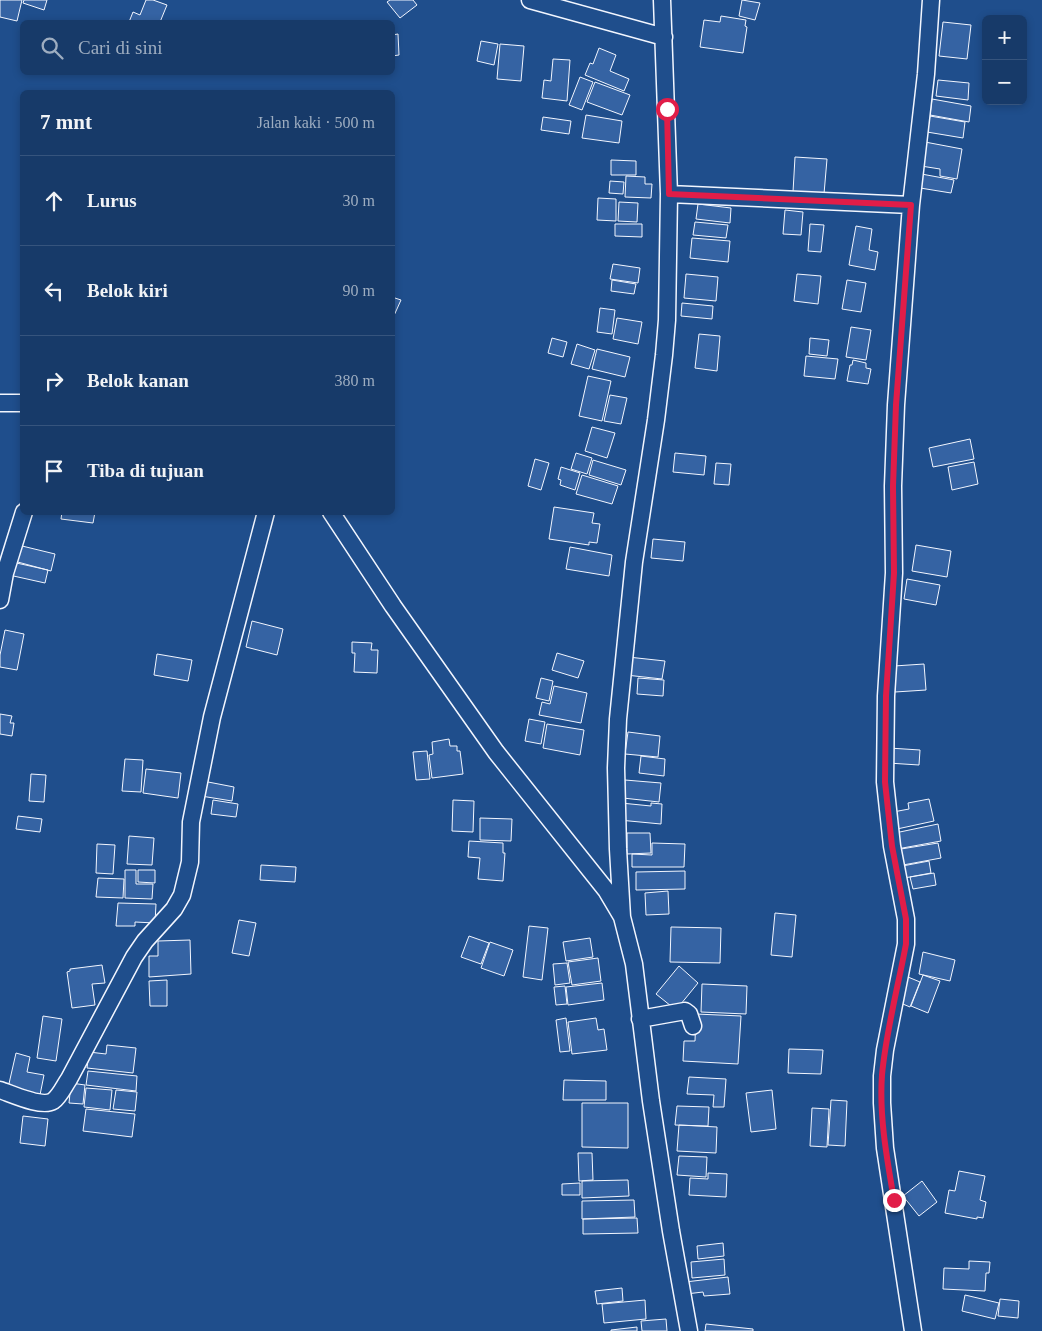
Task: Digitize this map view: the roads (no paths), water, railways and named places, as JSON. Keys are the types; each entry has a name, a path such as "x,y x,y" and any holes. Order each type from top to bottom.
{"street":[{"path":"530,0 664,37"},
{"path":"662,0 669,194 664,355 634,562 618,719 616,768 622,917 634,964 671,1231 689,1331"},
{"path":"913,1331 885,1148 882,1103 882,1076 885,1050 907,937 906,919 892,846 885,782 886,696 894,573 893,486 896,405 911,205 926,74 931,0"},
{"path":"669,194 911,205"},
{"path":"0,403 20,403"},
{"path":"0,600 5,573 23,515"},
{"path":"0,1090 40,1103 48,1103 59,1095 134,958 145,941 174,910 182,895 190,862 191,822 212,717 265,515"},
{"path":"333,515 393,606 496,752 606,890 622,917"},
{"path":"640,1018 685,1011 689,1014 693,1026"}]}
